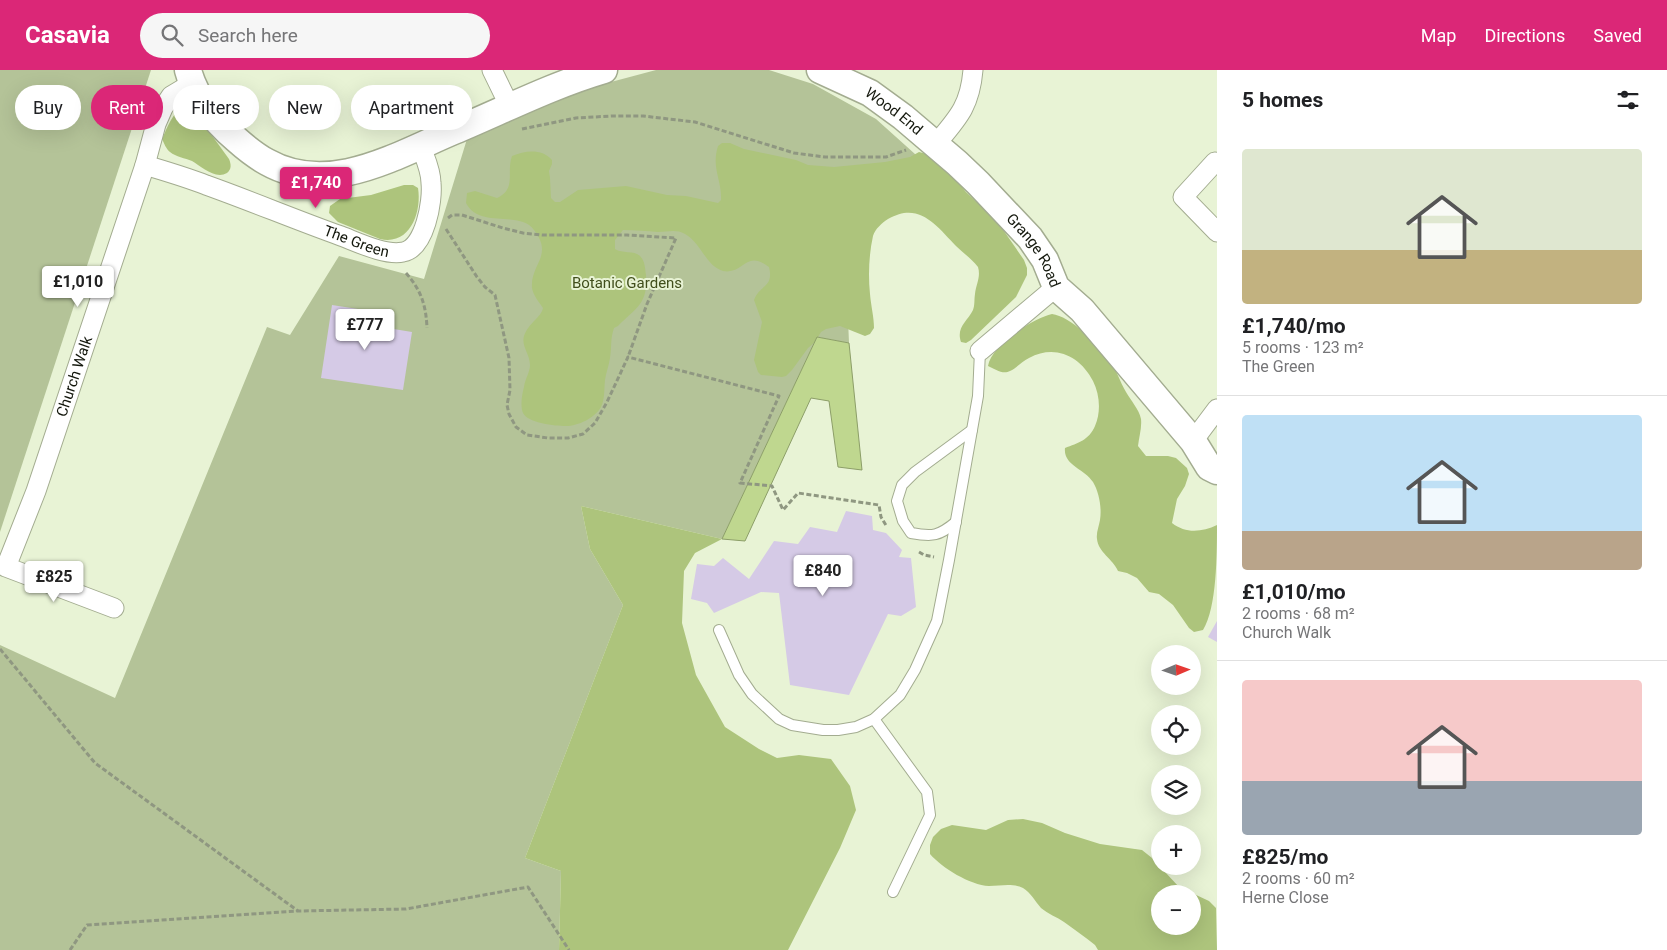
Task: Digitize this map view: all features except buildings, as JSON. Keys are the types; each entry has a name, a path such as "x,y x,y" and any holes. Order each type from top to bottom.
{"street":[{"path":"492,70 513,119"},
{"path":"189,77 197,95 206,108 235,138 268,162 283,169 297,173 323,175 345,173 384,163 421,147 513,119 568,82 604,70"},
{"name":"Wood End","path":"820,70 870,93 932,141"},
{"path":"932,141 961,115 972,86 973,70"},
{"name":"Church Walk","path":"114,608 6,567 36,492 97,303 145,165 156,124 171,96 189,77"},
{"name":"Grange Road","path":"932,141 978,183 1030,238 1045,260 1056,287 1082,310 1193,441 1210,467 1217,471"},
{"name":"The Green","path":"145,165 206,184 355,241 381,250 397,253 405,252 412,248 422,234 431,201 432,182 421,147"},
{"path":"1215,162 1183,197 1217,232"},
{"path":"980,351 1056,287"},
{"path":"1193,441 1217,409"}],"lane":[{"path":"719,630 739,675 752,694 779,718 792,724 823,730 856,727 874,719 900,695 927,646 937,621 978,396 980,351"},
{"path":"956,522 943,532 927,536 911,533 903,521 897,501 902,485 915,472 972,430"},
{"path":"874,719 927,792 930,815 893,892"}],"path":[{"path":"513,119 643,116 695,122 794,153 825,157 886,157 932,141"},
{"path":"452,215 462,215 523,233 676,238 647,304 628,357 595,423 583,434 568,438 527,435 516,427 509,414 507,405 510,390 509,358 494,295 477,277 442,222 452,215"},
{"path":"397,253 396,261 420,292 427,328"},
{"path":"628,357 779,396 740,483 772,486 783,510 798,493 879,505 881,517 886,527 892,532"},
{"path":"917,551 924,555 949,560"},
{"path":"0,649 95,763 298,911"},
{"path":"70,950 87,925 298,911 406,909 528,887 569,950"}],"green space":[{"path":"0,70 151,70 146,85 91,85 91,130 131,130 0,532"},
{"name":"Botanic Gardens","path":"656,70 769,70 813,84 876,119 935,172 882,190 846,271 849,343 817,337 722,539 581,506 590,549 623,605 525,858 561,871 559,950 0,950 0,645 115,698 267,327 290,335 339,256 424,279 467,139 581,90"},
{"path":"173,118 173,130 208,130 229,159 230,170 222,175 213,174 192,161 172,154 166,148 162,139"},
{"name":"Botanic Gardens","path":"722,143 730,143 744,149 796,160 808,165 834,167 885,162 910,157 919,152 927,154 953,176 966,192 997,221 1024,260 1027,275 1016,297 971,340 966,343 961,342 961,328 974,308 979,277 978,267 934,223 918,214 899,214 883,222 873,236 869,279 874,328 870,334 865,336 840,326 826,329 821,332 815,342 786,376 761,375 754,360 762,322 754,300 770,279 769,267 761,262 749,261 736,270 723,271 712,264 691,238 682,232 623,230 615,240 615,249 635,253 640,256 643,260 646,285 640,304 614,328 601,407 590,418 571,426 542,423 530,419 522,410 522,400 530,365 523,340 526,331 540,315 543,308 532,288 534,272 542,253 540,239 528,224 519,221 490,218 472,211 466,203 467,193 475,191 497,198 507,190 509,185 512,156 538,152 552,160 549,171 551,198 555,202 560,202 578,190 626,186 718,203 721,200 721,193 716,167 716,154 718,146"},
{"path":"404,185 413,185 418,188 419,197 416,217 412,225 399,237 390,240 380,239 338,222 329,213 330,206 340,199 371,195"},
{"path":"1052,314 1075,325 1098,346 1111,362 1140,415 1141,426 1138,446 1146,456 1176,458 1187,468 1189,474 1185,486 1177,499 1172,523 1177,527 1194,531 1217,525 1214,594 1208,620 1203,630 1194,632 1173,605 1159,594 1149,592 1137,578 1118,571 1098,544 1097,534 1101,510 1097,490 1093,482 1067,459 1065,454 1065,448 1090,435 1097,421 1098,398 1095,386 1088,372 1074,359 1066,355 1048,352 1026,359 1007,372 988,366 997,350 1014,334 1034,321"},
{"path":"581,506 722,539 695,553 684,571 682,623 696,675 725,727 777,758 799,755 831,759 850,786 856,810 840,848 788,950 559,950 561,871 525,858 623,605 590,549"},
{"path":"1023,819 1042,823 1065,833 1100,844 1142,850 1151,857 1151,875 1168,875 1177,885 1151,885 1151,935 1201,935 1201,897 1209,901 1216,908 1217,950 1098,950 1095,945 1080,933 1041,908 1023,888 1011,885 989,886 973,883 949,870 930,854 930,845 933,837 941,829 952,825 986,830 1008,820"}],"shaded area":[{"path":"817,337 849,343 862,470 838,467 829,401 811,398 745,541 722,539"}]}
